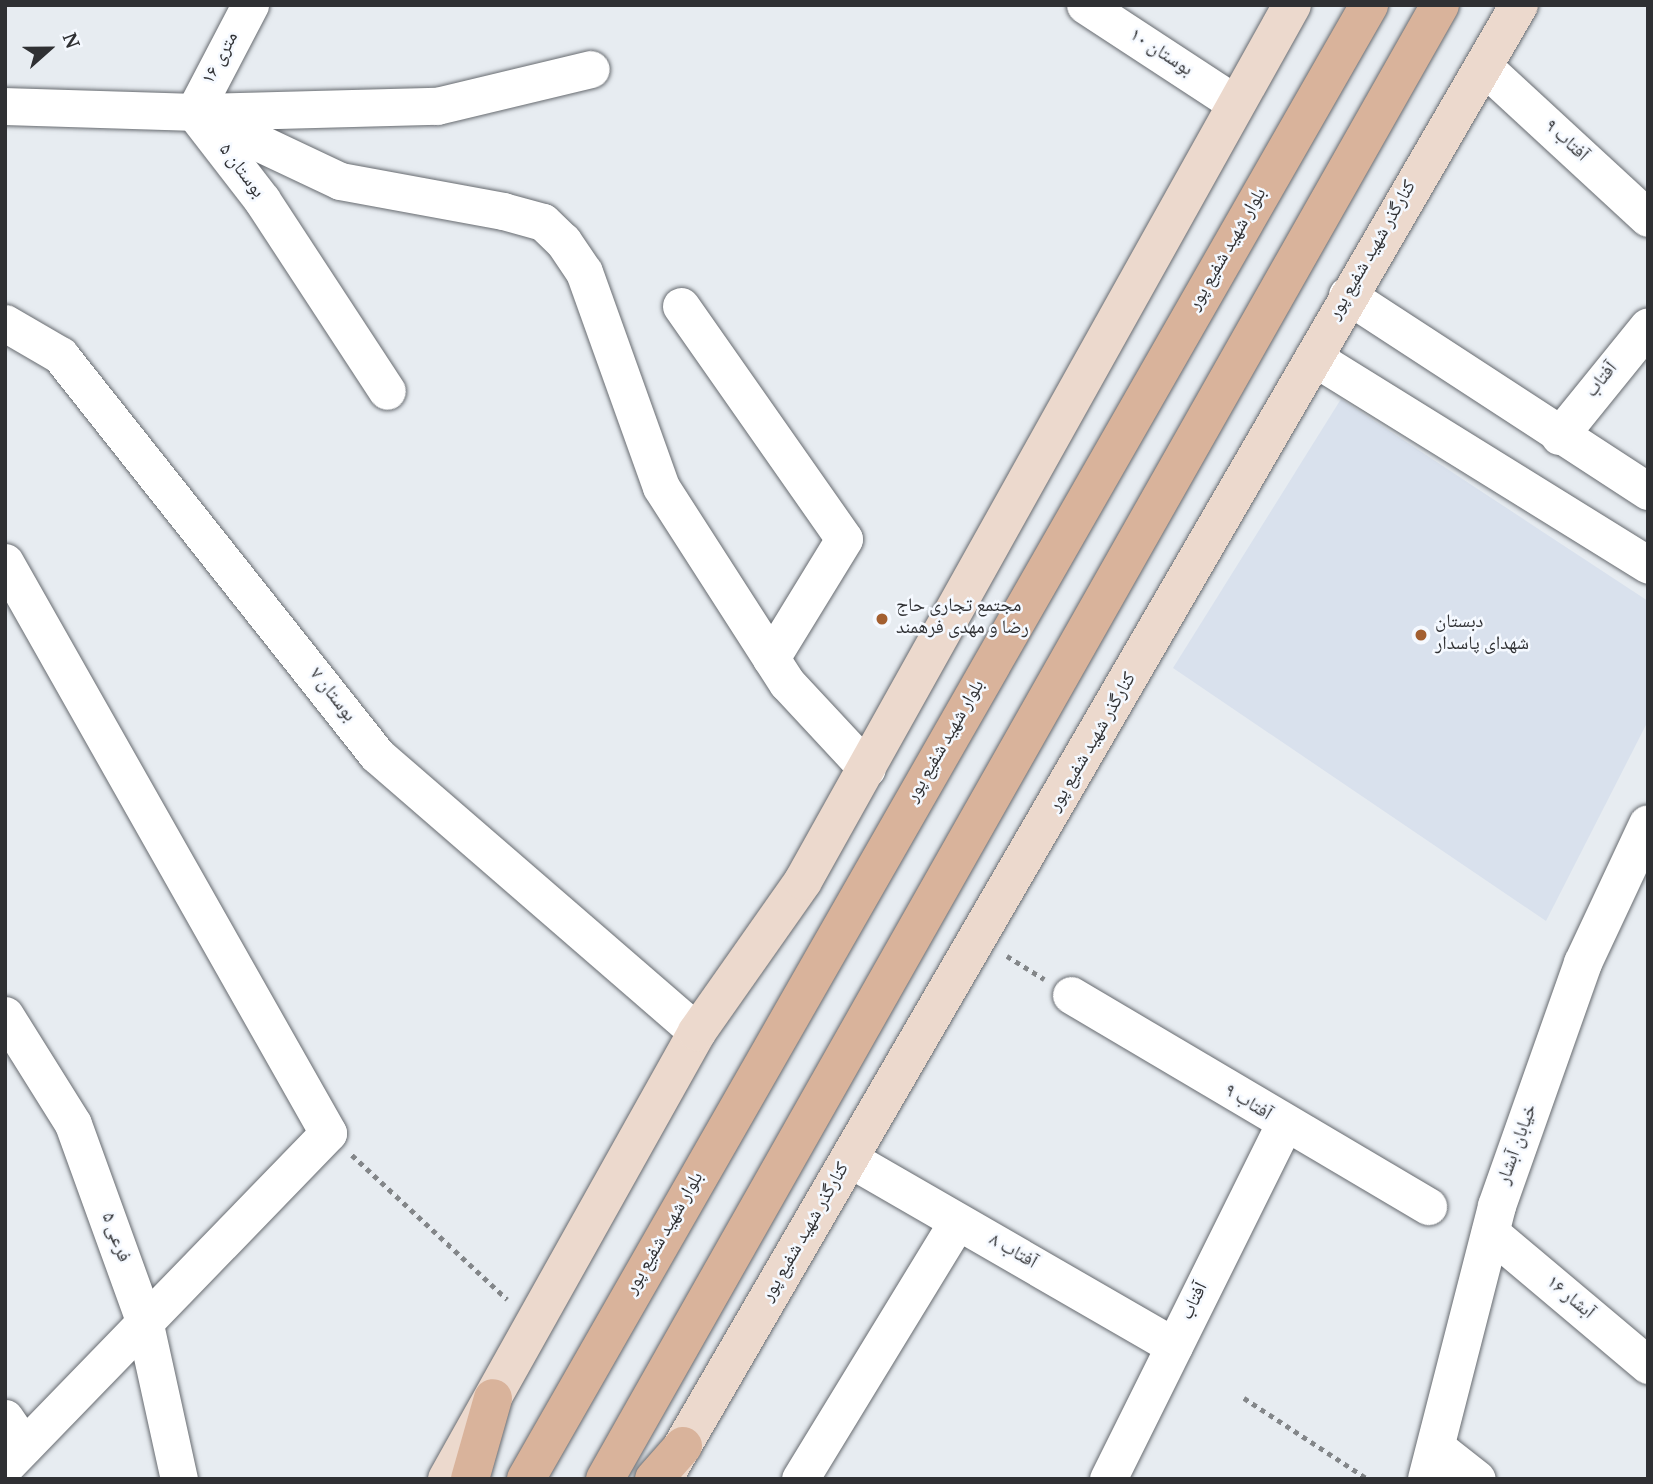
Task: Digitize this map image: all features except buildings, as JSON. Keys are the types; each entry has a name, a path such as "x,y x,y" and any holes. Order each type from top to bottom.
{"main road":[{"path":"447,1479 697,1032 803,881 1292,5"},
{"name":"بلوار شهید شفیع پور","path":"526,1479 1369,5"},
{"path":"605,1479 1440,5"},
{"name":"کنارگذر شهید شفیع پور","path":"663,1479 979,939 1347,295 1519,5"},
{"path":"470,1479 493,1398"},
{"path":"653,1479 682,1446"}],"street":[{"name":"۱۶ متری","path":"194,112 250,5"},
{"name":"بوستان ۱۰","path":"1085,5 1235,103"},
{"name":"آفتاب ۹","path":"1483,66 1648,218"},
{"path":"5,106 194,112 437,106 591,69"},
{"path":"194,112 340,181 542,222 584,272 661,487 771,658 867,769"},
{"name":"بوستان ۵","path":"194,112 262,200 387,391"},
{"path":"1347,295 1559,436 1648,491"},
{"path":"681,306 844,539 771,658"},
{"name":"بوستان ۷","path":"5,323 60,355 377,755 697,1032"},
{"name":"آفتاب","path":"1559,436 1648,326"},
{"path":"1313,357 1648,565"},
{"path":"5,562 328,1133 144,1320 12,1444"},
{"name":"خیابان آبشار","path":"1431,1462 1490,1232 1583,963 1648,824"},
{"name":"آفتاب ۹","path":"1071,995 1283,1126 1428,1206"},
{"name":"فرعی ۵","path":"5,1015 74,1124 144,1320 179,1479"},
{"name":"آفتاب","path":"1111,1478 1283,1126"},
{"name":"آفتاب ۸","path":"850,1158 1174,1346"},
{"path":"800,1479 957,1222"},
{"name":"آبشار ۱۶","path":"1490,1232 1648,1365"},
{"path":"1431,1462 1477,1479"}],"path":[{"path":"979,939 1071,995"},
{"path":"328,1133 534,1325"},
{"path":"1244,1398 1368,1479"}],"shaded area":[{"name":"دبستان شهدای پاسدار","path":"1341,399 1648,601 1648,721 1546,921 1173,668"}],"place":[{"name":"مجتمع تجاری حاج رضا و مهدی فرهمند","path":"882,619"},
{"name":"دبستان شهدای پاسدار","path":"1421,635"}]}
